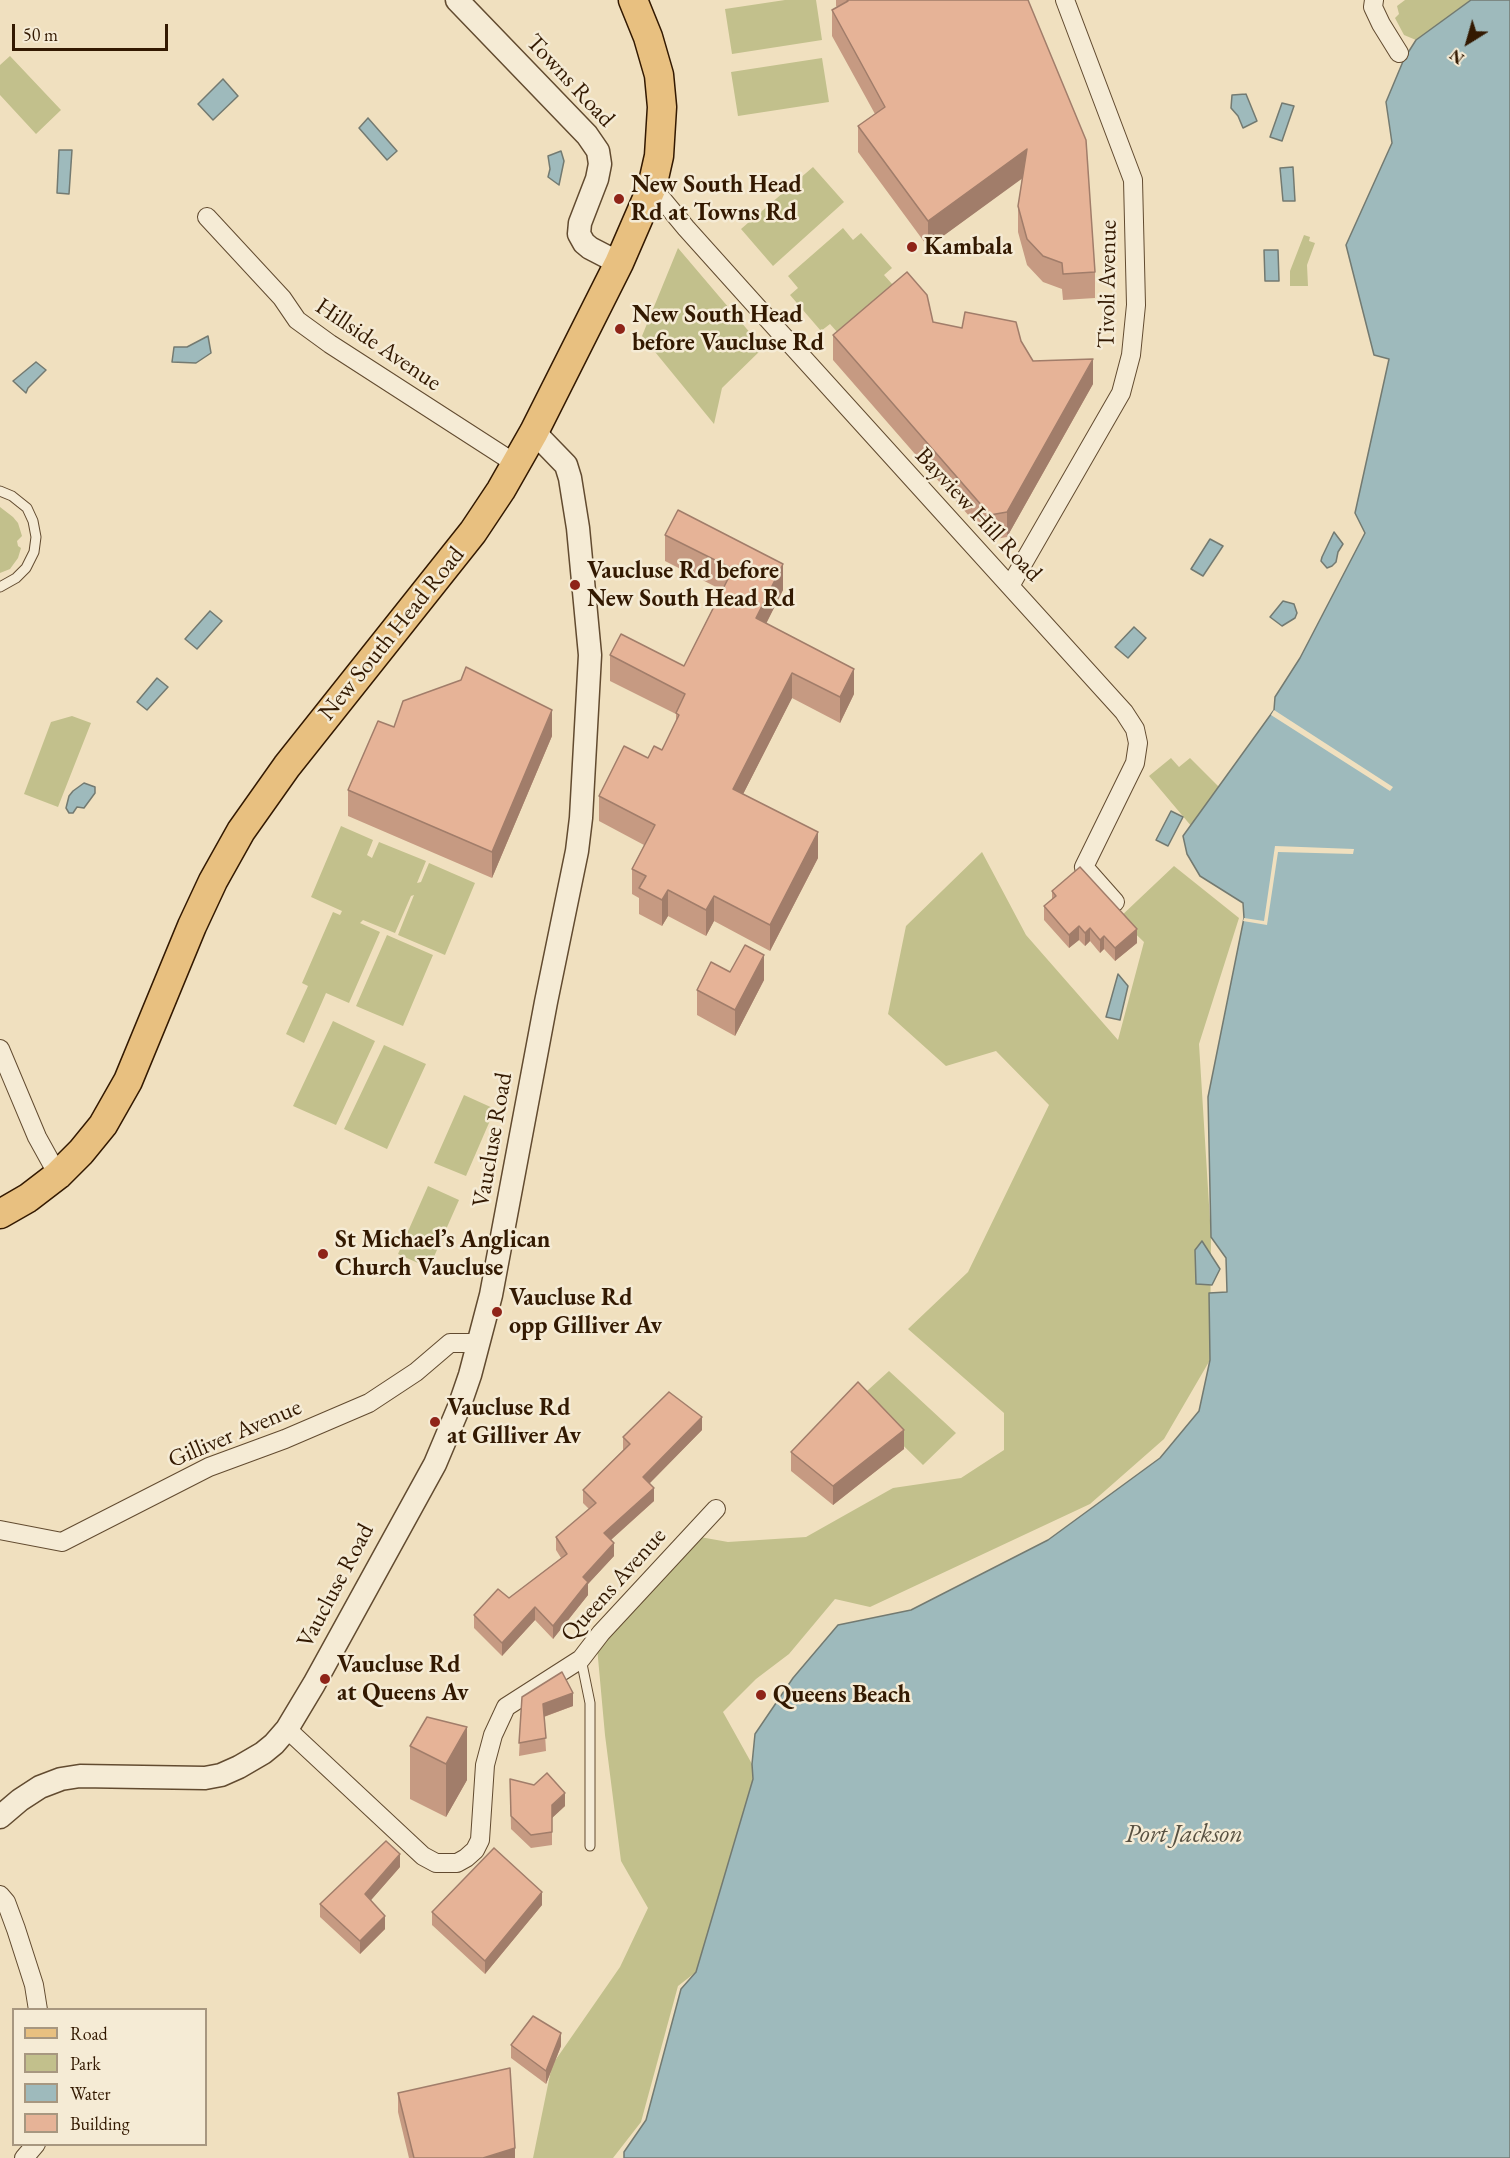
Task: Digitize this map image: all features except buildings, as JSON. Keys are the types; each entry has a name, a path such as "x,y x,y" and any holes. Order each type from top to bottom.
{"main road":[{"name":"New South Head Road","path":"0,1214 28,1198 58,1175 103,1125 128,1081 213,881 241,831 287,766 473,532 534,432 620,263 652,187 659,156 662,107 656,65 633,0"}],"street":[{"name":"Towns Road","path":"457,0 586,135 598,151 600,164 597,179 580,223 579,234 590,248 620,263"},
{"name":"Tivoli Avenue","path":"1010,586 1121,393 1131,355 1136,305 1133,180 1065,0"},
{"path":"1374,0 1373,7 1399,53"},
{"name":"Bayview Hill Road","path":"652,187 708,252 1124,712 1135,729 1138,743 1135,763 1084,867 1115,902"},
{"name":"Hillside Avenue","path":"207,217 282,298 297,320 330,344 516,464"},
{"name":"Vaucluse Road","path":"0,1817 40,1787 61,1779 80,1776 185,1779 221,1775 263,1754 287,1729 314,1684 435,1464 459,1407 491,1295 577,851 584,780 590,655 574,499 566,465 534,432"},
{"path":"0,1050 37,1137 58,1175"},
{"name":"Gilliver Avenue","path":"0,1530 62,1542 209,1467 285,1439 369,1403 401,1383 450,1343 478,1343"},
{"name":"Queens Avenue","path":"287,1729 423,1856 436,1863 457,1863 466,1858 480,1840 485,1765 493,1735 506,1707 581,1659 601,1633 716,1509"},
{"path":"0,1895 6,1902 16,1929 34,1985 38,2008"},
{"path":"24,2158 35,2146"}],"lane":[{"path":"0,491 12,496 27,508 33,521 36,537 34,552 26,568 16,578 0,587"},
{"path":"581,1659 590,1703 590,1846"}],"green space":[{"path":"785,0 816,0 822,40 732,54 725,9"},
{"path":"1405,0 1471,0 1416,40 1404,35 1395,18 1399,14 1397,6"},
{"path":"10,56 61,110 36,134 0,95 0,65"},
{"path":"822,58 829,102 738,116 731,72"},
{"path":"813,167 844,202 773,266 741,229"},
{"path":"843,228 853,240 861,233 892,268 884,275 893,285 838,333 830,324 821,331 790,295 798,288 788,276"},
{"path":"1304,235 1310,237 1309,241 1315,243 1307,265 1308,286 1290,286 1290,271"},
{"path":"678,248 763,348 722,388 714,424 642,336"},
{"path":"0,507 18,523 22,536 17,541 21,548 18,558 10,569 0,573"},
{"path":"72,716 91,723 58,807 24,794 51,722"},
{"path":"1171,758 1179,767 1190,758 1220,788 1192,827 1149,776"},
{"path":"341,826 373,840 367,855 372,858 379,842 426,861 417,883 421,882 429,863 475,883 445,955 398,935 414,895 411,896 395,933 363,920 360,923 380,932 349,1003 326,993 304,1043 286,1034 308,986 302,983 333,912 340,915 342,911 311,897"},
{"path":"982,852 1026,935 1118,1040 1144,942 1119,918 1174,866 1239,918 1199,1044 1211,1237 1210,1360 1164,1439 1090,1504 870,1607 835,1599 789,1654 756,1679 723,1712 752,1764 753,1779 696,1972 678,1986 641,2122 613,2158 533,2158 552,2065 620,1967 648,1908 621,1861 605,1735 597,1647 700,1537 728,1542 806,1537 893,1488 961,1478 1004,1450 1004,1413 908,1329 968,1272 1049,1105 996,1051 946,1066 888,1014 906,926"},
{"path":"387,935 433,955 403,1026 356,1006"},
{"path":"333,1021 375,1041 336,1125 293,1106"},
{"path":"384,1045 426,1064 387,1149 344,1129"},
{"path":"464,1095 495,1109 466,1176 434,1163"},
{"path":"428,1186 459,1200 429,1268 398,1254"},
{"path":"889,1371 956,1433 923,1465 857,1400"}],"water":[{"name":"Port Jackson","path":"1471,0 1510,0 1510,2158 624,2158 624,2152 646,2120 681,1989 696,1972 753,1779 755,1734 793,1678 838,1625 911,1610 1048,1540 1160,1458 1199,1411 1210,1360 1209,1293 1227,1292 1226,1258 1211,1237 1208,1097 1244,918 1243,903 1200,876 1187,854 1183,836 1274,710 1275,697 1300,658 1365,533 1355,513 1389,359 1374,355 1346,245 1392,143 1386,102 1404,59 1416,40"},
{"path":"223,79 238,96 213,120 198,104"},
{"path":"1246,94 1257,121 1243,128 1238,116 1231,108 1232,95"},
{"path":"1282,103 1294,106 1282,141 1270,137"},
{"path":"368,118 397,151 387,160 359,128"},
{"path":"59,150 72,150 69,194 57,193"},
{"path":"561,151 564,161 559,185 548,177 550,169 548,156"},
{"path":"1293,167 1295,201 1283,201 1280,168"},
{"path":"1264,250 1278,250 1279,281 1265,281"},
{"path":"208,336 211,353 196,363 172,362 174,347 187,347"},
{"path":"36,362 46,370 26,393 13,381"},
{"path":"1334,532 1343,544 1336,562 1327,568 1321,561"},
{"path":"1210,539 1223,546 1203,576 1191,569"},
{"path":"1283,601 1294,604 1297,613 1295,618 1282,626 1270,617"},
{"path":"210,611 222,621 197,649 185,639"},
{"path":"1134,627 1146,638 1128,658 1115,647"},
{"path":"157,678 168,687 147,710 137,702"},
{"path":"84,783 95,787 95,793 84,808 77,807 73,813 69,813 66,808 69,796"},
{"path":"1171,811 1183,817 1168,846 1156,840"},
{"path":"1118,974 1128,986 1120,1020 1106,1017"},
{"path":"1202,1241 1220,1269 1212,1285 1196,1284 1195,1250"}],"pier":[{"path":"1274,710 1393,787 1390,791 1271,715"},
{"path":"1275,846 1354,849 1353,854 1278,852 1267,925 1243,921 1244,918 1264,921"}],"place":[{"name":"New South Head Rd at Towns Rd","path":"619,199"},
{"name":"Kambala","path":"912,247"},
{"name":"New South Head before Vaucluse Rd","path":"620,329"},
{"name":"Vaucluse Rd before New South Head Rd","path":"575,585"},
{"name":"St Michael’s Anglican Church Vaucluse","path":"323,1254"},
{"name":"Vaucluse Rd opp Gilliver Av","path":"497,1312"},
{"name":"Vaucluse Rd at Gilliver Av","path":"435,1422"},
{"name":"Vaucluse Rd at Queens Av","path":"325,1679"},
{"name":"Queens Beach","path":"761,1695"}]}
